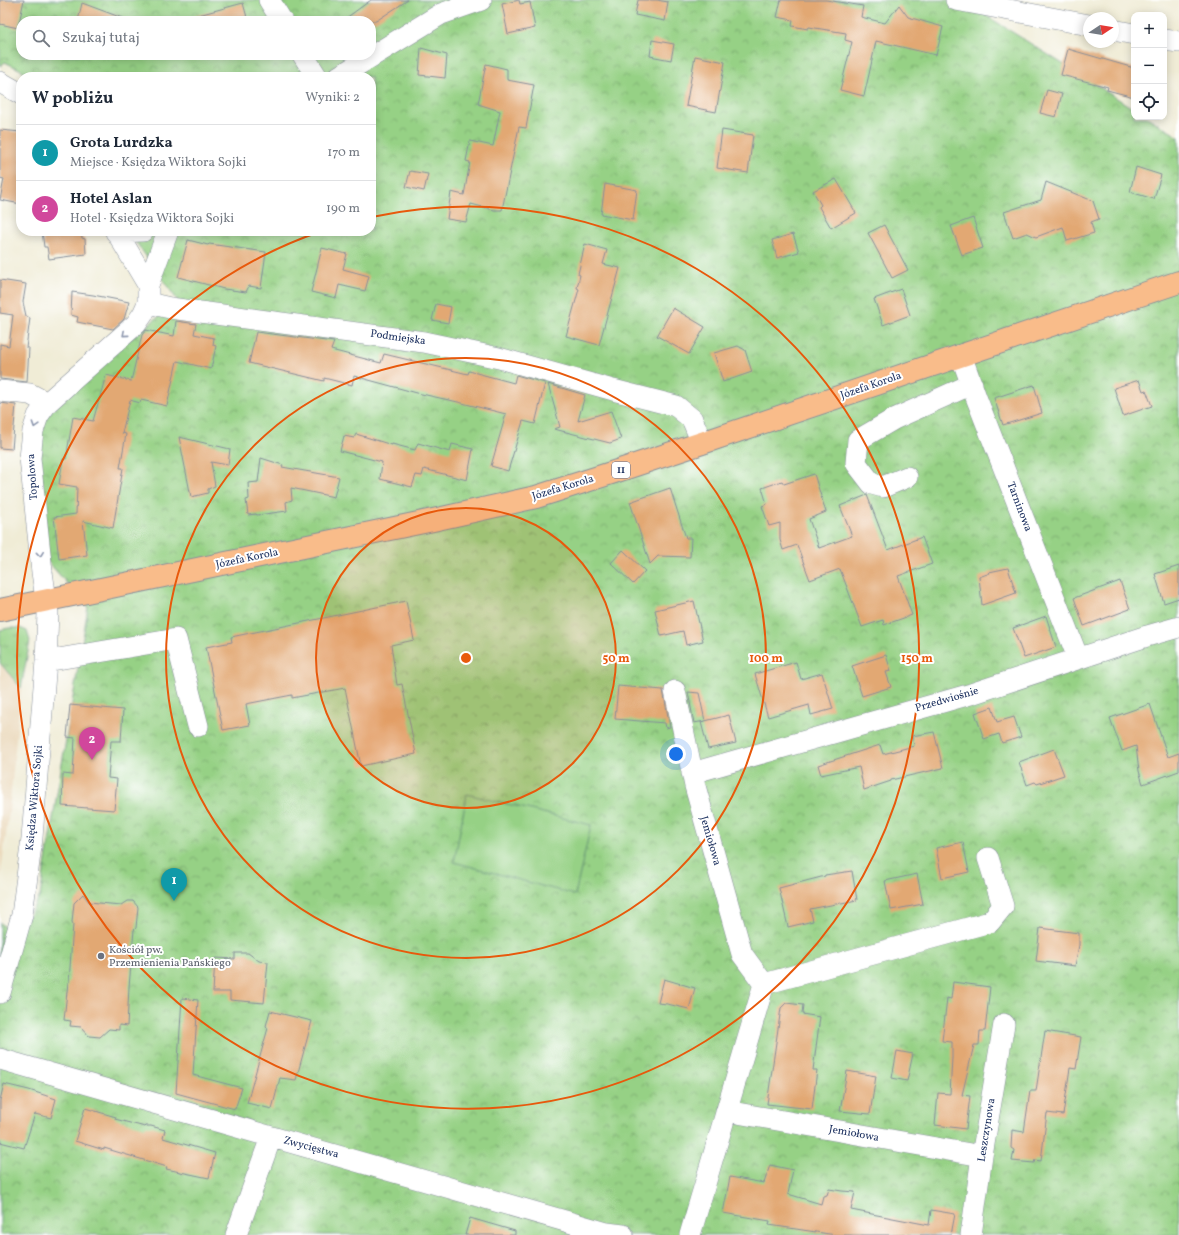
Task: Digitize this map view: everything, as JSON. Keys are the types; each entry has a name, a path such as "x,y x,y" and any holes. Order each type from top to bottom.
{"highway":[{"name":"Józefa Korola","path":"46,601 536,497 702,443 1179,282"},
{"name":"11","path":"0,610 46,601"}],"street":[{"path":"269,0 279,16"},
{"path":"376,54 441,14 481,0"},
{"path":"956,0 1083,24"},
{"path":"1119,31 1131,33"},
{"path":"1167,40 1179,42"},
{"path":"307,60 314,72"},
{"path":"346,72 366,60"},
{"path":"0,82 16,91"},
{"path":"119,236 148,294"},
{"name":"Topolowa","path":"46,601 30,458 32,431 38,416 47,403 136,324 143,314 166,236"},
{"name":"Podmiejska","path":"148,294 177,309 424,342 499,358 676,406 692,419 702,443"},
{"name":"Tarninowa","path":"961,355 1078,658"},
{"path":"907,477 883,487 872,484 856,463 858,440 894,419 972,384"},
{"path":"0,391 30,394 47,403"},
{"name":"Księdza Wiktora Sojki","path":"0,993 22,915 32,838 46,661 48,613 46,601"},
{"name":"Przedwiośnie","path":"692,773 971,694 1078,658 1179,627"},
{"path":"46,661 176,639 198,726"},
{"name":"Jemiołowa","path":"675,690 692,773 742,954 764,984"},
{"path":"690,1235 764,984 990,922 1003,906 988,858"},
{"name":"Leszczynowa","path":"971,1235 982,1156 1004,1024"},
{"name":"Zwycięstwa","path":"0,1059 600,1231 623,1235"},
{"name":"Jemiołowa","path":"726,1111 982,1156"},
{"path":"236,1235 271,1137"}],"shaded area":[{"path":"0,663 21,688 9,812 0,879"}],"green space":[{"path":"0,0 980,0 979,11 1131,107 1131,120 1152,120 1179,137 1179,1235 0,1235 0,965 40,896 88,607 48,562 38,426 79,380 178,301 132,236 376,236 376,72 25,72 5,62 0,66"},
{"path":"20,628 27,631 30,641 21,688 0,663 0,630"},
{"path":"467,794 591,825 575,895 454,862"},
{"path":"0,922 4,926 7,933 0,961"}],"building":[{"path":"0,0 24,0 21,16 16,16 16,28 0,24"},
{"path":"371,0 408,0 376,21 376,16 349,16"},
{"path":"519,0 520,4 530,2 535,28 508,34 502,4"},
{"path":"638,0 657,0 668,2 665,21 635,15"},
{"path":"781,0 826,0 863,6 861,17 885,23 899,5 908,17 943,27 936,55 876,41 864,96 840,90 852,42 845,40 846,33 792,26 793,20 777,17"},
{"path":"82,3 117,16 79,16"},
{"path":"243,3 247,16 195,16"},
{"path":"652,40 674,44 671,60 650,56"},
{"path":"421,48 447,55 445,78 419,75"},
{"path":"1068,49 1131,67 1131,96 1107,90 1108,87 1061,75"},
{"path":"695,56 725,62 716,112 686,106"},
{"path":"486,64 507,69 507,80 534,85 526,128 519,127 502,210 494,210 471,204 466,222 447,219 451,192 464,195 470,162 466,161 470,141 493,146 500,111 478,104"},
{"path":"1047,90 1062,94 1056,117 1040,113"},
{"path":"0,130 16,132 16,203 0,200 4,179 0,178"},
{"path":"722,130 753,135 748,173 717,168"},
{"path":"1136,167 1161,175 1154,199 1130,192"},
{"path":"410,171 428,174 424,191 406,187"},
{"path":"836,179 856,213 831,228 819,207 821,205 813,191"},
{"path":"1046,182 1093,201 1099,219 1091,222 1094,233 1067,241 1063,227 1036,237 1027,233 1013,238 1004,212 1041,200"},
{"path":"605,184 637,190 633,220 601,214"},
{"path":"973,218 983,248 962,255 951,226"},
{"path":"884,225 908,270 892,278 868,233"},
{"path":"793,234 799,252 777,258 772,240"},
{"path":"43,236 82,236 82,238 85,239 86,254 49,259 47,247 44,247"},
{"path":"188,240 208,245 266,252 261,288 249,286 246,292 224,289 178,277"},
{"path":"585,244 607,250 603,264 620,268 599,345 566,336 579,289 577,288 580,275 578,274"},
{"path":"322,248 347,254 343,269 369,276 365,291 339,285 336,298 311,292"},
{"path":"0,280 26,284 23,302 26,316 30,318 26,348 29,348 27,382 0,379 0,344 9,346 13,315 0,313"},
{"path":"901,289 910,315 883,325 874,299"},
{"path":"72,292 129,302 124,319 113,329 77,322 78,317 71,315"},
{"path":"436,304 451,307 448,323 432,320"},
{"path":"673,308 705,327 689,354 657,336"},
{"path":"176,321 196,324 194,334 214,338 213,345 216,346 211,369 177,361 167,406 141,400 140,403 130,400 122,433 126,434 120,468 123,468 113,528 83,521 87,555 59,559 54,517 76,514 77,487 59,484 63,459 66,459 73,417 93,421 106,375 131,381 142,335 146,330 174,336"},
{"path":"256,332 334,342 331,350 381,363 384,354 468,374 469,371 514,383 516,375 545,383 535,424 523,421 508,471 491,466 506,414 417,393 354,376 352,385 324,378 324,381 249,363"},
{"path":"738,346 745,350 752,372 723,382 714,353"},
{"path":"1139,380 1143,391 1146,390 1152,406 1123,416 1114,388"},
{"path":"548,384 585,395 578,421 611,411 621,439 610,443 554,429 560,427"},
{"path":"1034,385 1042,413 1003,425 994,398"},
{"path":"0,403 16,405 12,449 0,448"},
{"path":"356,434 415,450 418,443 450,452 452,444 473,449 467,480 424,469 422,476 416,475 412,487 380,479 382,462 340,451 344,436 354,438"},
{"path":"179,437 230,449 228,465 211,462 215,486 208,489 208,493 191,497"},
{"path":"261,458 283,465 282,467 339,477 334,497 291,488 292,500 286,502 287,511 248,515 246,500 249,499 248,483 258,482"},
{"path":"814,474 826,512 809,519 819,548 852,536 840,506 867,495 888,550 922,537 932,564 898,576 912,615 884,625 883,620 862,627 840,569 810,580 797,545 783,550 780,540 780,523 769,526 762,506 767,504 762,488 782,481 784,484"},
{"path":"670,488 686,538 691,538 690,557 658,556 650,564 630,502"},
{"path":"623,550 645,571 633,584 611,563"},
{"path":"1179,566 1179,598 1164,603 1155,574"},
{"path":"1008,568 1016,593 982,605 979,577 990,573 989,572"},
{"path":"1120,581 1130,609 1084,626 1074,598"},
{"path":"406,601 414,640 391,645 397,685 402,684 416,754 361,766 345,688 292,698 292,695 246,704 250,725 223,730 206,647 232,642 231,637"},
{"path":"694,601 703,641 686,645 683,631 661,636 655,610"},
{"path":"1046,616 1056,647 1024,658 1013,628"},
{"path":"886,655 891,671 886,672 891,687 862,696 852,666"},
{"path":"796,662 801,679 822,673 833,709 811,715 809,705 768,717 755,674"},
{"path":"618,686 663,690 670,727 666,728 665,723 615,719"},
{"path":"688,692 699,693 705,721 694,723"},
{"path":"1150,704 1168,757 1179,753 1179,771 1143,784 1139,771 1136,746 1122,751 1110,718"},
{"path":"70,705 123,710 121,741 111,741 108,778 117,779 114,810 62,806 63,774 73,775 75,738 67,737"},
{"path":"992,707 997,722 1014,717 1021,737 1002,743 999,734 984,739 975,713"},
{"path":"729,715 736,743 708,749 701,722"},
{"path":"934,732 943,768 891,780 864,790 859,767 821,775 818,765 880,745 883,754 914,746 912,736"},
{"path":"1054,749 1064,775 1037,784 1035,782 1027,785 1019,762"},
{"path":"963,842 969,872 942,878 936,848"},
{"path":"852,871 857,900 810,909 813,921 788,927 779,888 825,875"},
{"path":"917,874 923,904 891,910 885,881"},
{"name":"Kościół pw. Przemienienia Pańskiego","path":"83,894 89,902 121,905 127,901 133,901 138,907 136,928 134,930 127,1026 119,1025 119,1030 109,1029 100,1037 89,1036 81,1027 70,1026 71,1021 64,1020 69,982 74,903"},
{"path":"1040,928 1079,933 1079,945 1075,966 1036,961"},
{"path":"235,953 248,953 259,961 268,962 264,1003 230,1000 230,992 213,992 215,958 235,959"},
{"path":"664,979 695,988 689,1009 658,1003"},
{"path":"953,982 990,987 985,1031 980,1031 979,1045 974,1045 962,1095 970,1096 966,1129 935,1125 938,1093 950,1094 952,1042 942,1041 947,998 951,999"},
{"path":"182,998 198,1000 193,1075 242,1088 235,1109 176,1093"},
{"path":"786,1003 803,1005 802,1014 820,1017 813,1070 817,1070 812,1109 767,1104 781,1008"},
{"path":"270,1011 312,1021 296,1080 280,1078 272,1109 247,1103 268,1028 266,1026"},
{"path":"1045,1031 1081,1037 1076,1069 1070,1068 1063,1115 1047,1113 1041,1161 1035,1160 1034,1163 1012,1161 1014,1150 1011,1148 1012,1130 1024,1132 1030,1091 1036,1091"},
{"path":"897,1051 913,1054 907,1081 892,1078"},
{"path":"847,1071 876,1076 870,1114 840,1111"},
{"path":"4,1084 56,1099 51,1118 35,1114 24,1148 0,1142 0,1100"},
{"path":"85,1108 116,1117 115,1119 145,1127 151,1126 165,1130 163,1138 215,1153 209,1178 166,1169 167,1167 75,1141"},
{"path":"770,1165 793,1170 788,1194 821,1204 823,1196 827,1195 829,1189 855,1192 851,1210 929,1225 931,1210 955,1214 951,1235 836,1235 769,1225 770,1221 723,1213 730,1177 764,1183"},
{"path":"470,1218 515,1231 515,1235 465,1235"}],"place":[{"name":"Hotel Aslan","path":"92,760"},
{"name":"Grota Lurdzka","path":"174,901"},
{"name":"Kościół pw. Przemienienia Pańskiego","path":"101,956"}]}
